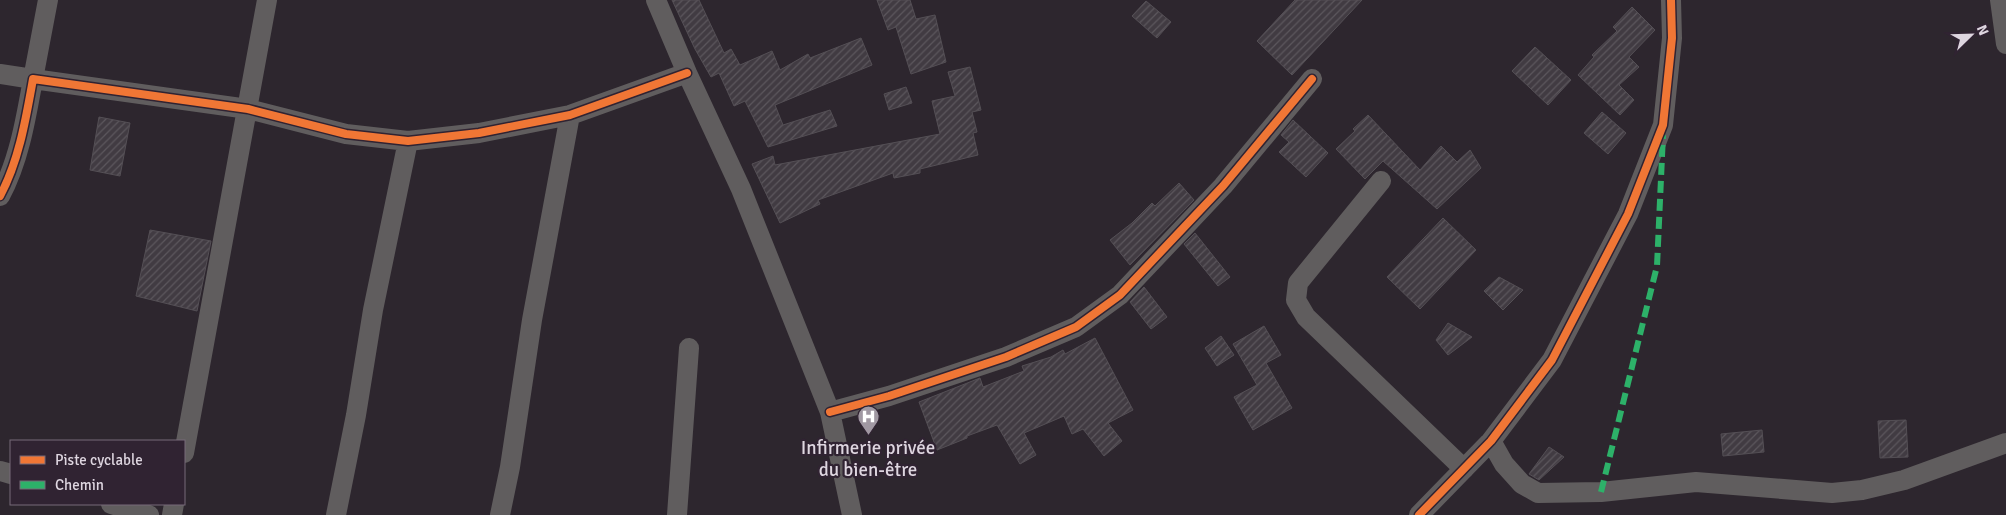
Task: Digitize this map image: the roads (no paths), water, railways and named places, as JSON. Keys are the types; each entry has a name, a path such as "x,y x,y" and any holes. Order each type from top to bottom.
{"street":[{"path":"0,196 13,164 22,132 34,79 48,0"},
{"path":"185,448 267,0"},
{"path":"656,0 740,189 830,412 852,515"},
{"path":"1419,515 1492,441 1552,360 1628,214 1663,125 1672,38 1671,0"},
{"path":"2000,0 2006,44"},
{"path":"0,74 248,109 346,134 408,141 480,133 570,115 687,73"},
{"path":"830,412 889,396 1006,357 1076,327 1120,295 1223,186 1312,79"},
{"path":"500,515 510,468 532,320 570,115"},
{"path":"336,515 356,415 373,310 408,141"},
{"path":"1381,181 1298,283 1296,300 1306,317 1464,469"},
{"path":"677,515 689,348"},
{"path":"1492,441 1504,464 1522,484 1538,493 1601,492 1696,482 1832,493 1862,490 1904,480 2006,443"},
{"path":"114,505 149,515"}],"place":[{"name":"Infirmerie privée du bien-être","path":"868,436"}]}
